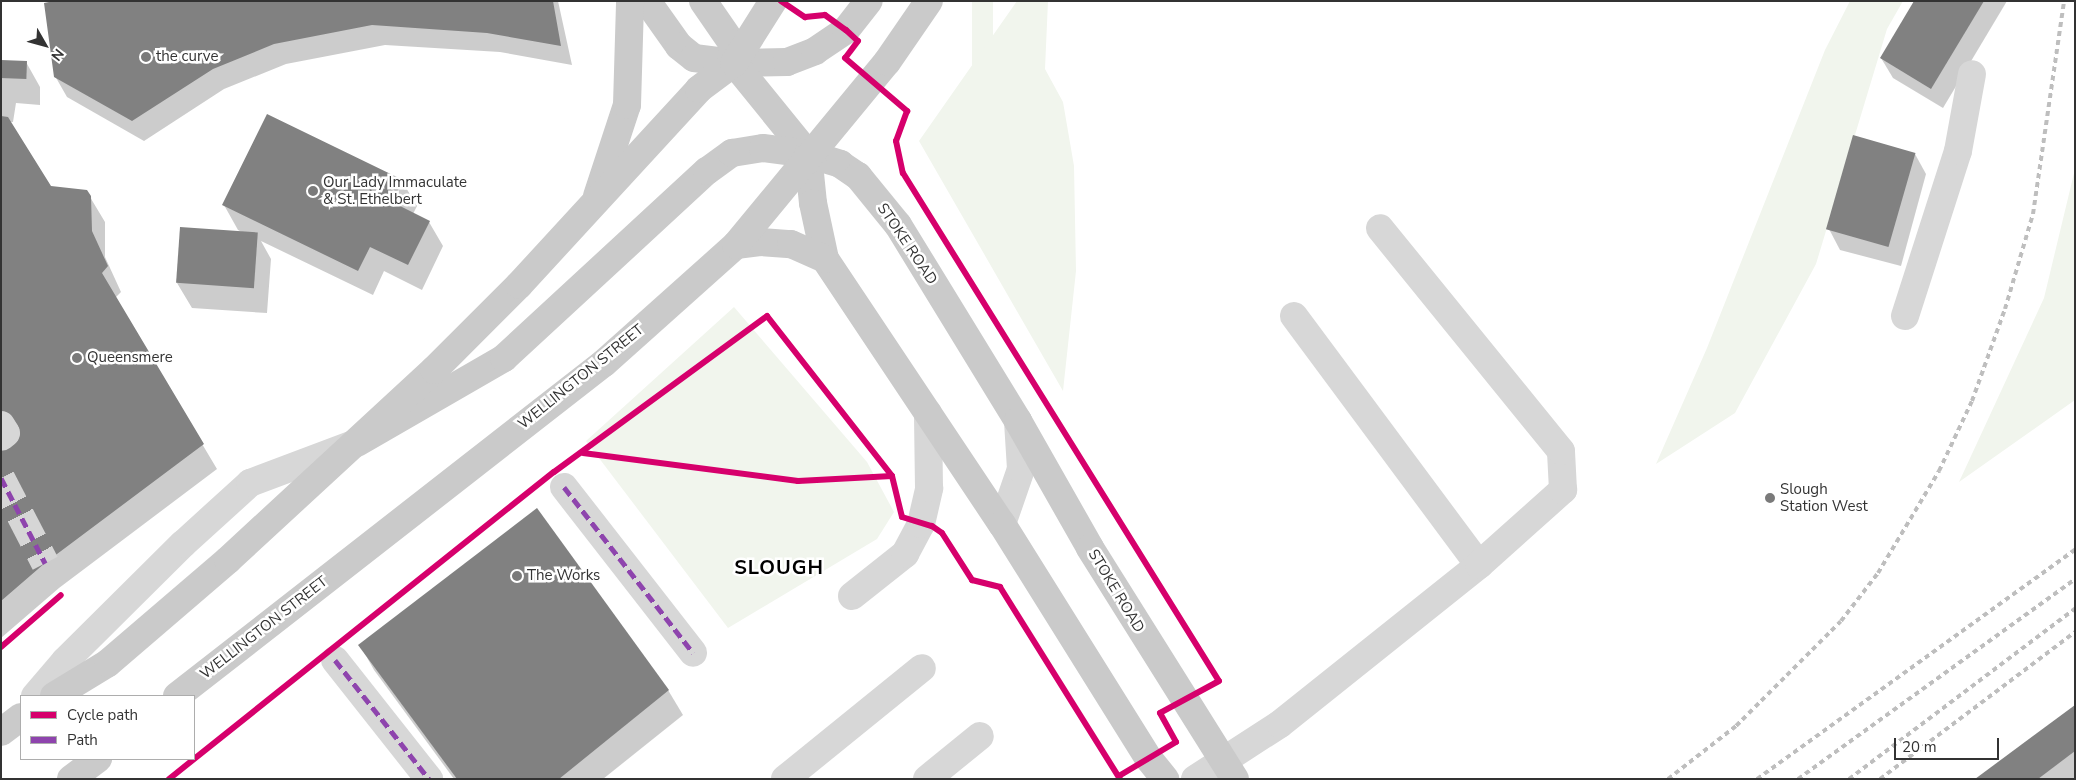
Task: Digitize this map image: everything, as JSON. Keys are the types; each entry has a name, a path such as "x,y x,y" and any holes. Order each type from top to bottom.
{"main road":[{"path":"594,205 627,105 630,1"},
{"path":"647,1 678,46 694,58 734,63 787,62 815,51 846,30 869,1"},
{"path":"703,1 732,43 734,63 808,154 813,203 825,259 1002,524 1149,759 1165,779"},
{"path":"56,695 108,663 254,538 357,443 518,285 594,205 699,89 734,63 772,1"},
{"name":"WELLINGTON STREET","path":"178,695 604,363 736,245 808,154 887,62 929,1"},
{"name":"STOKE ROAD","path":"357,443 504,358 707,171 732,153 763,148 808,154 840,164 858,176 898,225 1018,421 1090,548 1229,770"},
{"path":"736,245 760,242 791,244 825,259"},
{"path":"71,779 97,760"}],"street":[{"path":"1905,316 1958,151 1972,74"},
{"path":"1195,779 1229,770 1280,724 1479,565 1563,490 1561,451 1380,228"},
{"path":"1294,316 1479,565"},
{"path":"852,596 904,554 921,524 929,488 928,413"},
{"path":"1002,524 1021,469 1018,421"},
{"path":"1,425 6,433 1,437"},
{"path":"37,695 65,661 162,564 250,483 357,443"},
{"path":"564,487 693,654"},
{"path":"335,660 428,779"},
{"path":"785,779 922,668"},
{"path":"927,779 980,736"}],"shaded area":[{"path":"972,1 993,1 993,113 972,113"},
{"path":"1017,1 1048,1 1045,69 1063,102 1074,166 1076,271 1063,391 919,141"},
{"path":"1850,1 1903,1 1887,29 1816,264 1735,413 1656,464 1707,348 1825,50"},
{"path":"2075,169 2075,400 1959,482 2044,298"},
{"path":"734,307 867,462 894,512 877,539 728,628 586,441"}],"building":[{"name":"the curve","path":"54,1 553,1 561,46 487,33 372,25 274,44 213,69 132,121 54,77 44,3"},
{"path":"1914,1 1984,1 1931,89 1880,58"},
{"path":"1,60 27,61 26,79 1,78"},
{"name":"Our Lady Immaculate & St. Ethelbert","path":"267,114 403,180 392,202 430,221 408,265 370,247 358,271 222,205"},
{"name":"Queensmere","path":"1,116 8,117 51,186 87,190 91,196 92,231 108,266 102,273 204,444 45,563 1,601"},
{"path":"1853,135 1915,153 1888,247 1826,229"},
{"path":"180,227 258,232 254,288 176,283"},
{"name":"The Works","path":"537,508 669,690 559,779 457,779 358,645"},
{"path":"2075,705 2075,751 2038,779 1975,779"}],"tunnel":[{"path":"1,478 45,563"}],"railway":[{"path":"1668,779 1736,726 1841,621 1878,573 1939,471 1972,401 2005,309 2033,214 2064,1"},
{"path":"1757,779 2075,550"},
{"path":"1798,779 2075,579"},
{"path":"1849,779 2075,609"},
{"path":"1880,779 2075,632"}],"marked path":[{"path":"1,478 45,563"},
{"path":"564,487 693,653"},
{"path":"335,660 429,779"}],"cycle path":[{"path":"781,1 805,17 825,15 846,30 858,41 845,58 907,111 896,141 903,173 1219,681 1160,713 1176,742 1119,776"},
{"path":"195,758 554,472 767,316 892,476"},
{"path":"583,453 798,481 892,476 902,517 932,526 942,533 972,580 1000,587 1120,779"},
{"path":"1,647 61,595"},
{"path":"169,779 193,760"}],"place":[{"name":"the curve","path":"146,57"},
{"name":"Our Lady Immaculate & St. Ethelbert","path":"313,191"},
{"name":"Queensmere","path":"77,358"},
{"name":"Slough Station West","path":"1770,498"},
{"name":"The Works","path":"517,576"}],"district":[{"name":"SLOUGH","path":"779,567"}]}
